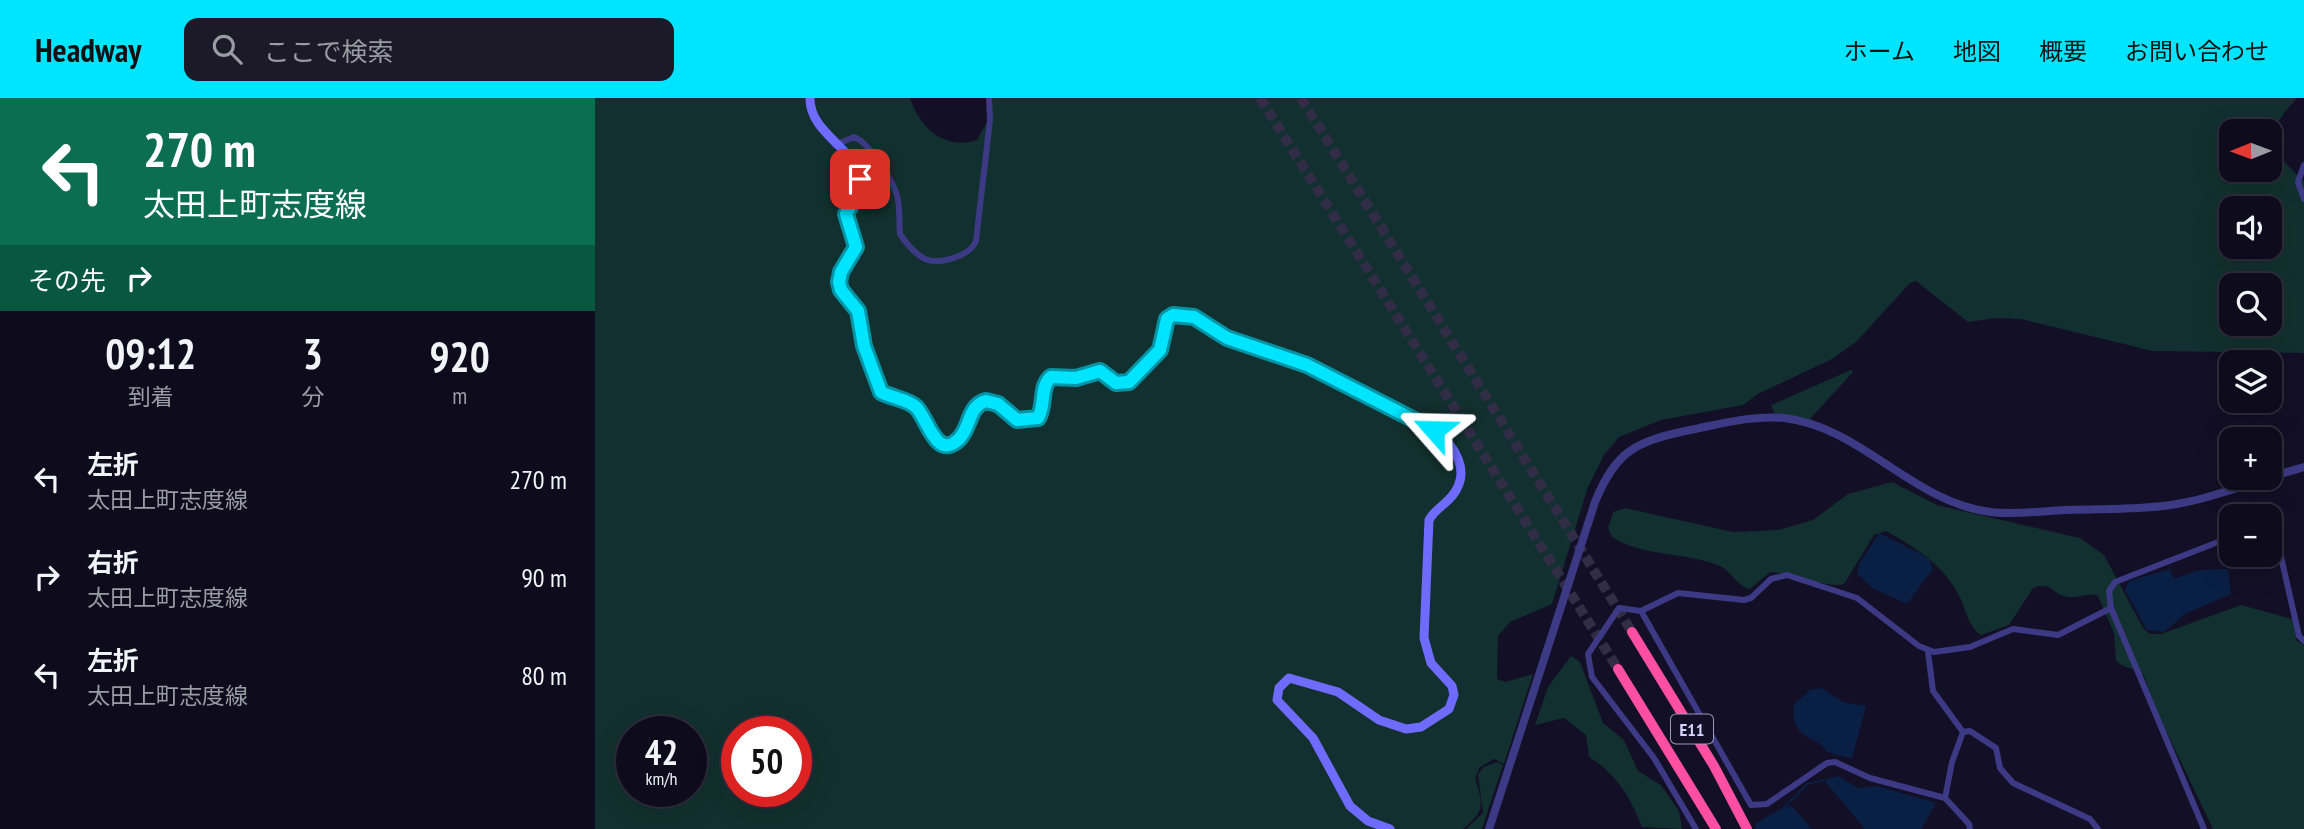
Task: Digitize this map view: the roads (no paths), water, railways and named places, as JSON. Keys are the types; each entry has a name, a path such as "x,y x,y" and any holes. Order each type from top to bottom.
{"highway":[{"name":"E11","path":"1632,632 1714,766 1747,829"},
{"name":"E11","path":"1618,669 1716,829"}],"main road":[{"path":"810,98 816,121 853,162 860,179 860,188 846,214 856,247 841,272 841,290 858,311 864,346 881,392 916,408 934,440 941,444 948,445 959,438 974,408 986,401 998,404 1017,420 1038,418 1042,411 1044,388 1051,377 1076,378 1100,371 1116,383 1129,382 1160,350 1167,319 1183,314 1199,320 1227,338 1307,365 1434,430 1448,440 1460,463 1460,481 1452,496 1429,520 1424,638 1431,663 1452,686 1454,695 1449,709 1421,727 1405,729 1379,720 1350,704 1338,692 1289,678 1279,688 1277,700 1313,738 1350,806 1368,821 1390,829"}],"street":[{"path":"835,145 854,137 863,140 892,183 898,201 900,234 922,258 944,260 968,252 976,241 990,120 989,98"},
{"path":"2304,165 2298,181 2304,199"},
{"path":"1489,829 1595,502 1618,459 1635,445 1675,433 1749,419 1791,419 1841,437 1935,494 1955,503 1991,512 2160,506 2200,499 2230,490"},
{"path":"2282,474 2304,467"},
{"path":"2204,829 2111,608 2109,591 2115,582 2219,542"},
{"path":"2282,561 2299,636 2304,641"},
{"path":"1696,829 1654,758 1592,677 1588,654 1619,608 1641,611 1678,593 1744,600 1751,598 1772,579 1787,575 1857,598 1928,652 1970,647 2013,629 2058,635 2111,608"},
{"path":"1641,611 1751,805 1767,804 1827,763 1835,762 1870,778 1945,798 1969,824 1970,829"},
{"path":"1928,652 1933,691 1963,732"},
{"path":"1963,732 1970,731 1996,748 2000,768 2013,783 2090,819 2098,829"},
{"path":"1945,798 1952,762 1963,732"}],"water":[{"path":"1879,533 1929,558 1933,569 1907,604 1874,589 1857,574 1859,564"},
{"path":"2170,569 2174,579 2199,570 2228,569 2231,594 2185,614 2164,632 2147,630 2125,590 2129,581"},
{"path":"1822,688 1843,702 1866,706 1852,759 1827,752 1795,725 1794,704 1810,690"},
{"path":"1839,776 1858,788 1877,786 1936,803 1921,829 1865,829 1824,780"},
{"path":"1792,806 1812,829 1756,829 1754,825 1778,810"}],"waterway":[{"path":"1782,810 1807,784 1824,780"}],"tunnel":[{"path":"1260,98 1618,669"},
{"path":"1301,98 1632,632"}]}
